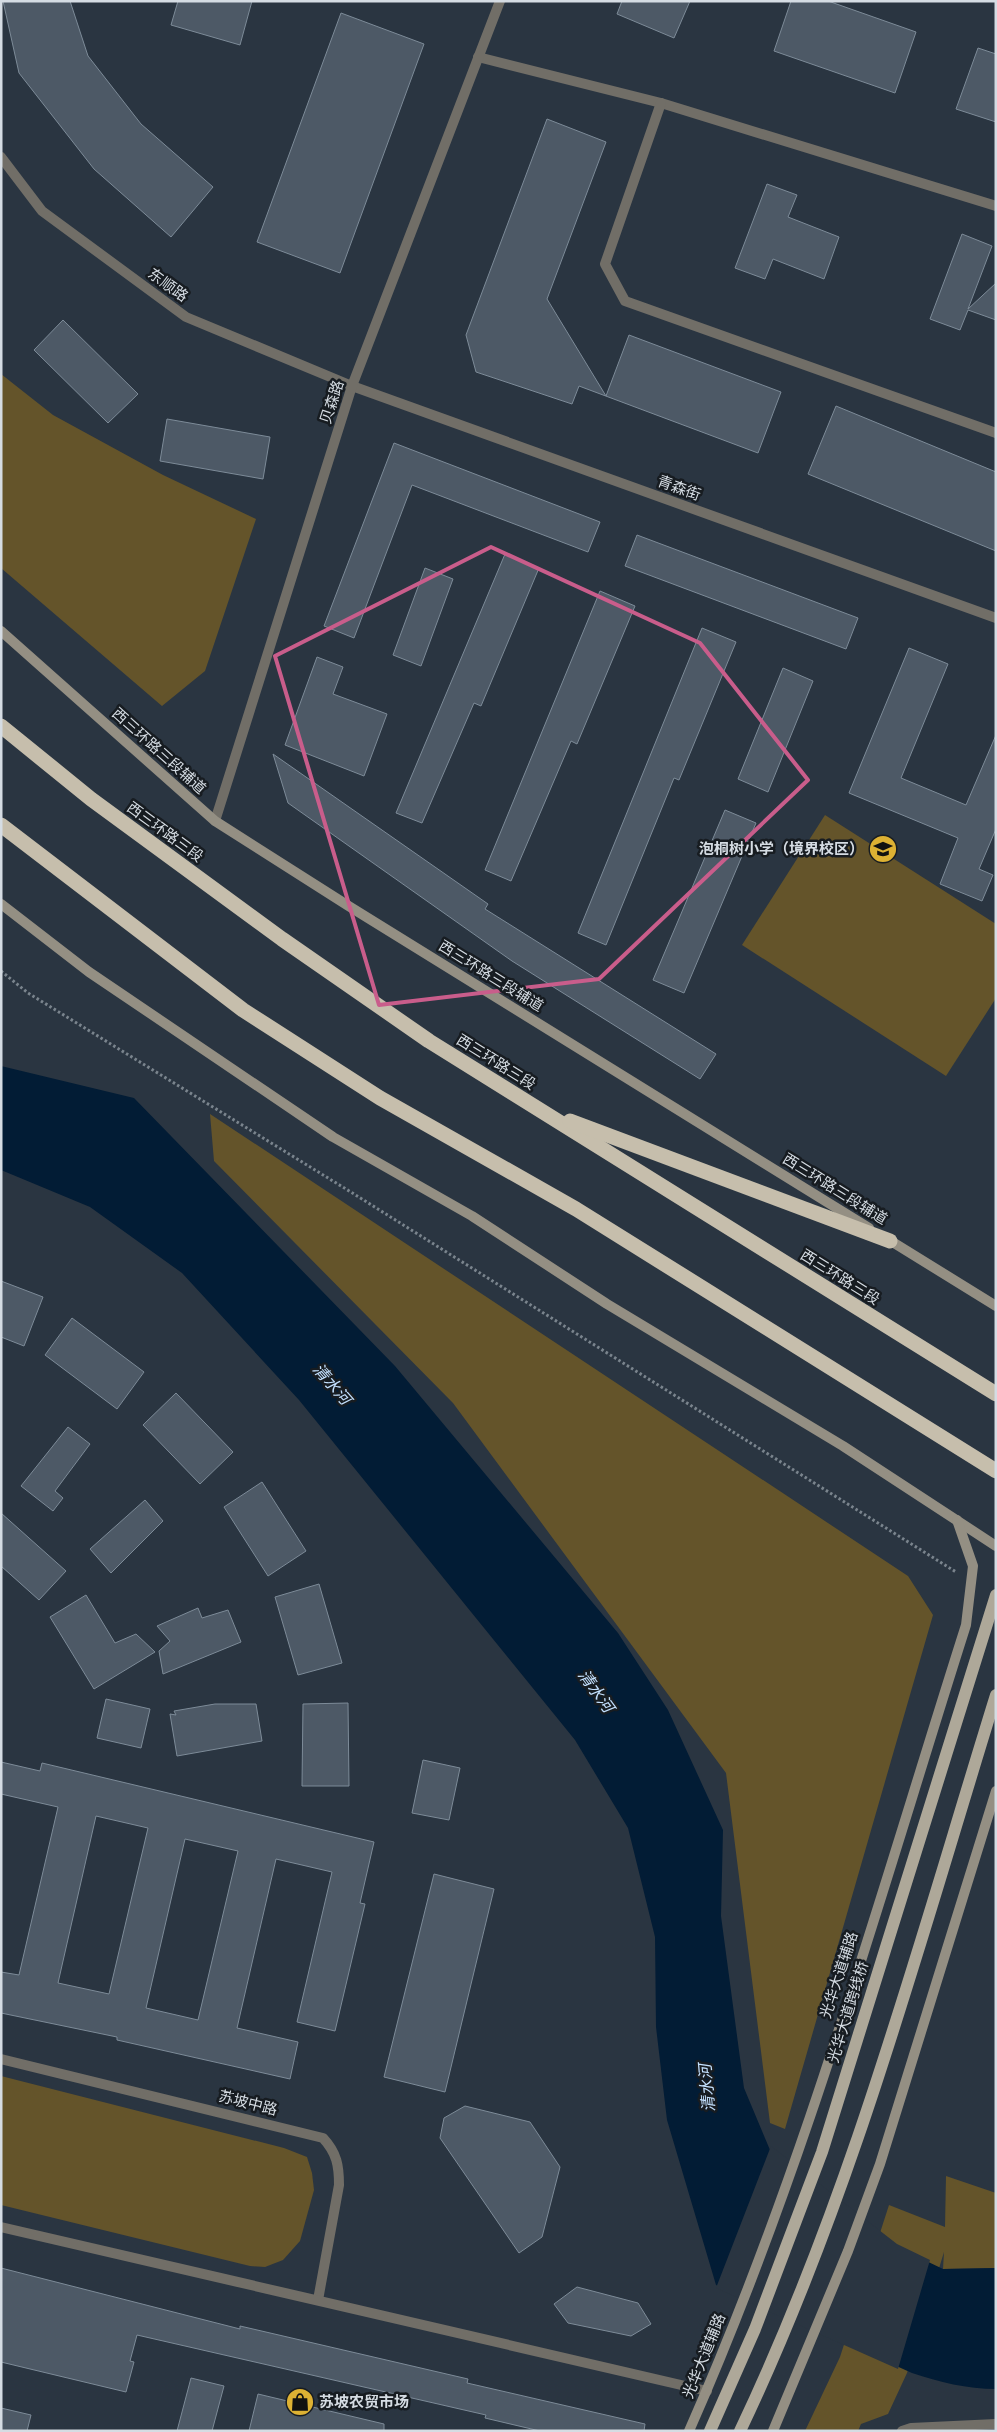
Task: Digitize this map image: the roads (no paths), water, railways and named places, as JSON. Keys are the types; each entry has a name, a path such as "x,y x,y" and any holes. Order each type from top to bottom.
{"highway":[{"name":"西三环路三段","path":"1,726 106,811 282,939 429,1041 996,1394"},
{"path":"1,825 243,1010 380,1098 576,1209 996,1471"},
{"path":"539,1110 890,1240"}],"main road":[{"name":"西三环路三段辅道","path":"1,630 216,821 347,905 996,1306"},
{"path":"1,904 88,972 333,1137 472,1216 607,1304 843,1446 996,1546"},
{"name":"光华大道辅路","path":"689,2431 707,2391 798,2155 966,1625 973,1566 957,1520"},
{"name":"光华大道跨线桥","path":"710,2431 755,2329 822,2152 996,1595"},
{"path":"740,2431 766,2376 865,2122 996,1695"},
{"path":"773,2431 814,2335 880,2164 996,1790"}],"street":[{"name":"贝森路","path":"216,821 352,386 500,1"},
{"path":"478,57 661,104 996,206"},
{"path":"661,104 605,264 625,300 996,433"},
{"name":"东顺路","path":"1,158 42,212 186,317 352,386"},
{"name":"青森街","path":"352,386 996,618"},
{"name":"苏坡中路","path":"1,2058 324,2138 332,2147 339,2167 339,2185 318,2300"},
{"path":"1,2227 707,2391"},
{"path":"902,2431 910,2428 996,2424"}],"water":[{"name":"清水河","path":"1,1066 134,1098 395,1366 618,1633 668,1710 723,1830 721,1916 744,2088 770,2150 895,2246 943,2269 996,2268 996,2389 974,2388 953,2384 912,2373 716,2285 667,2120 656,2027 655,1937 628,1828 575,1740 299,1400 182,1273 90,1207 1,1170"}],"place":[{"name":"泡桐树小学（境界校区）","path":"883,849"},
{"name":"苏坡农贸市场","path":"300,2402"}]}
